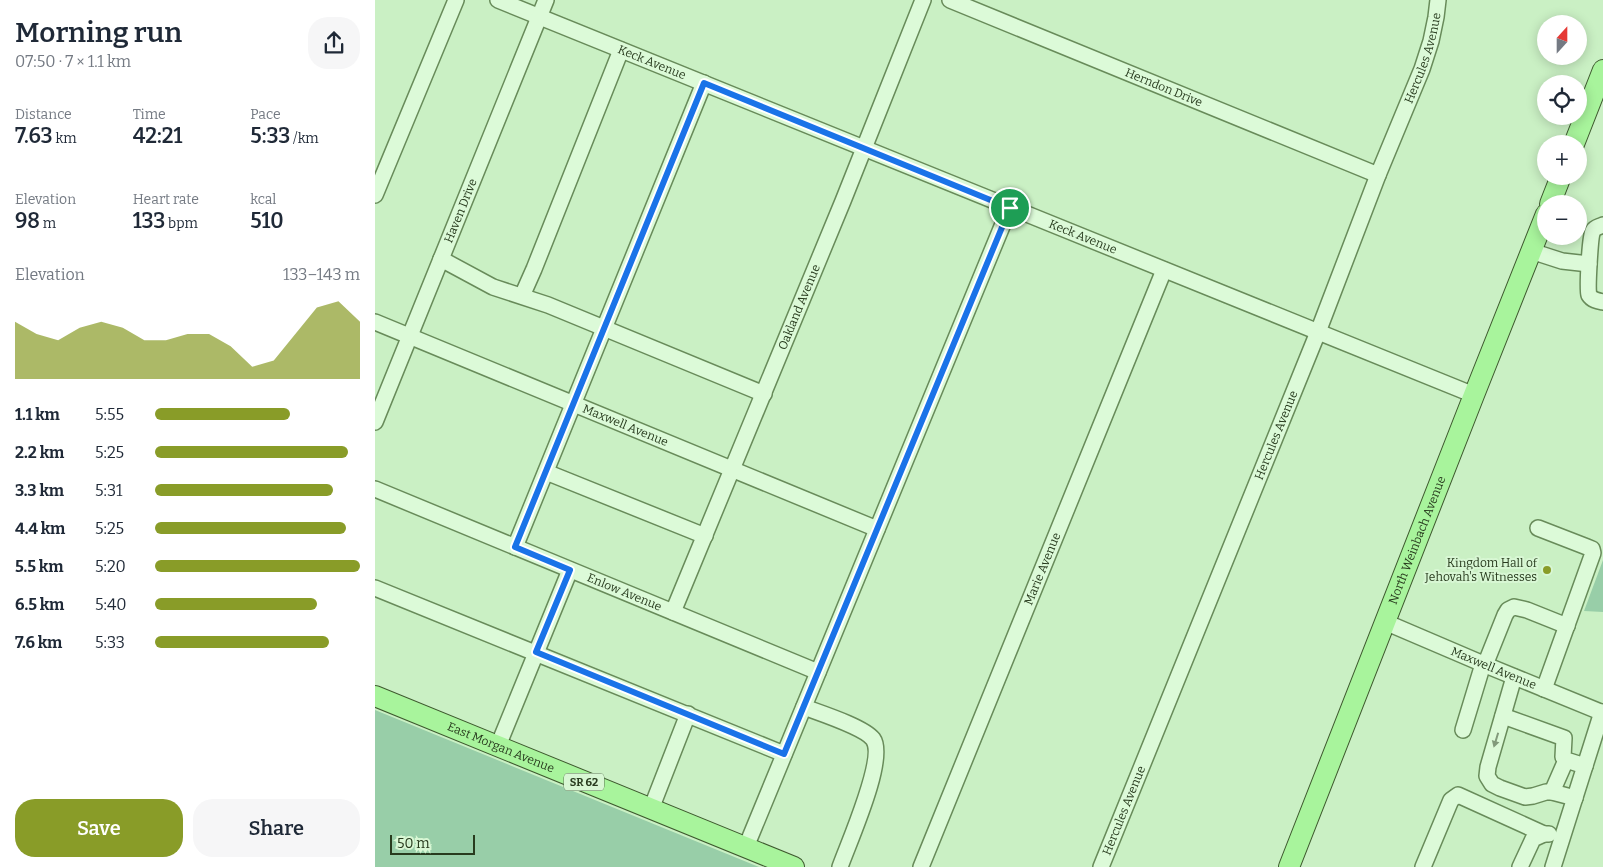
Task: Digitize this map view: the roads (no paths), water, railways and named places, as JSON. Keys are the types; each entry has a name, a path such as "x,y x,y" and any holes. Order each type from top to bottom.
{"main road":[{"path":"1578,135 1603,70"},
{"name":"North Weinbach Avenue","path":"1289,867 1537,236"},
{"name":"East Morgan Avenue","path":"375,696 794,867"}],"street":[{"path":"375,195 456,0"},
{"name":"Keck Avenue","path":"498,0 1473,395"},
{"name":"Haven Drive","path":"375,422 545,0"},
{"name":"Oakland Avenue","path":"673,612 764,394 923,0"},
{"name":"Herndon Drive","path":"950,0 1378,175"},
{"name":"Hercules Avenue","path":"1101,867 1318,332 1378,175 1422,69 1431,41 1438,0"},
{"path":"521,296 534,269 621,50"},
{"path":"515,547 704,83"},
{"path":"746,847 1010,208"},
{"path":"1603,225 1592,232 1588,293 1593,299 1603,302"},
{"path":"1531,251 1562,261 1589,264"},
{"path":"441,259 504,292 548,305 764,394"},
{"name":"Marie Avenue","path":"921,867 1164,270"},
{"name":"Maxwell Avenue","path":"375,322 877,529"},
{"path":"546,472 705,536"},
{"name":"Enlow Avenue","path":"375,489 818,672"},
{"path":"1538,528 1592,549 1593,553 1544,689"},
{"path":"498,746 570,570"},
{"path":"375,588 784,754"},
{"path":"1463,730 1484,664 1508,610 1514,607 1527,610 1567,626"},
{"name":"Maxwell Avenue","path":"1385,622 1603,713"},
{"path":"1515,677 1487,776 1491,784 1525,797 1552,792 1575,798"},
{"path":"804,707 866,733 873,739 877,747 872,779 840,867"},
{"path":"1553,867 1603,713"},
{"path":"651,809 688,714"},
{"path":"1503,716 1564,738 1563,756 1565,760 1552,792"},
{"path":"1565,760 1585,766"},
{"path":"1423,867 1451,800 1458,795 1544,834 1563,835"},
{"path":"1520,867 1533,839 1544,834"}],"place":[{"name":"Kingdom Hall of Jehovah's Witnesses","path":"1547,570"}]}
